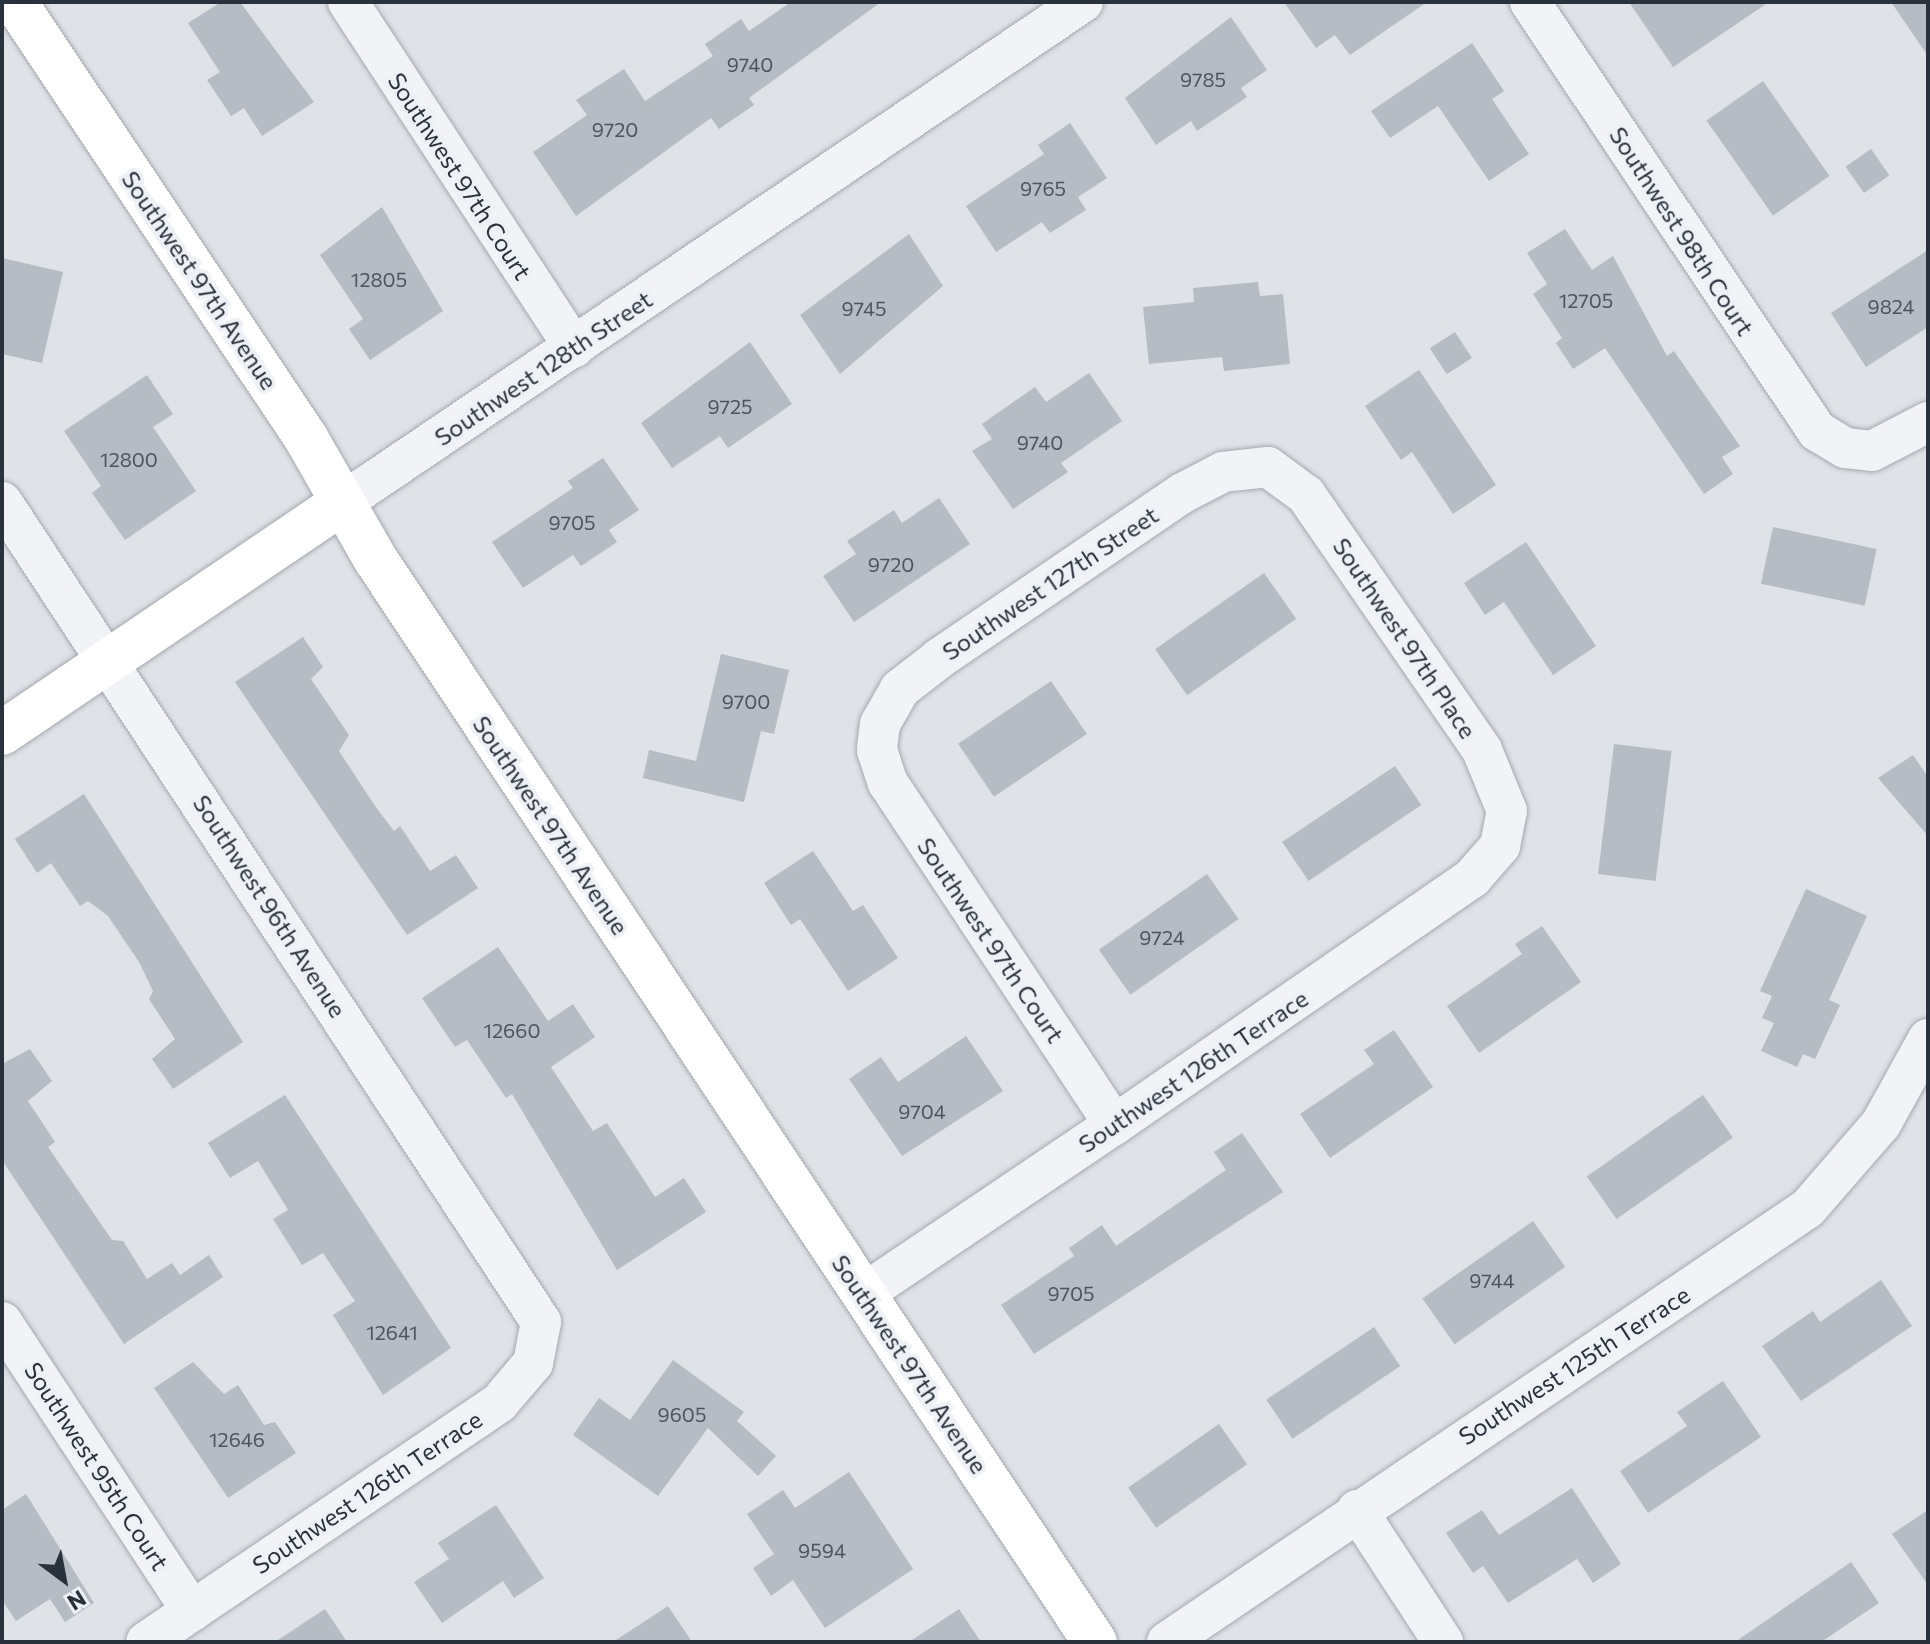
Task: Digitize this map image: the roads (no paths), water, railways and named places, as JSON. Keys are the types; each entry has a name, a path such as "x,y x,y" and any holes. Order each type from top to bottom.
{"street":[{"name":"Southwest 97th Avenue","path":"15,2 1095,1642"},
{"name":"Southwest 97th Court","path":"348,2 574,348"},
{"name":"Southwest 128th Street","path":"2,733 1083,2"},
{"name":"Southwest 98th Court","path":"1530,2 1805,418 1845,448 1872,451 1928,422"},
{"name":"Southwest 127th Street","path":"877,750 890,701 940,658 1201,482 1268,467"},
{"name":"Southwest 97th Place","path":"1268,467 1306,495 1482,750 1504,799 1506,831"},
{"name":"Southwest 96th Avenue","path":"2,502 537,1311"},
{"name":"Southwest 97th Court","path":"877,750 897,798 1114,1125"},
{"name":"Southwest 126th Terrace","path":"863,1294 1484,870 1506,831"},
{"name":"Southwest 125th Terrace","path":"1167,1642 1357,1510 1808,1208 1881,1124 1928,1039"},
{"name":"Southwest 126th Terrace","path":"146,1642 509,1395 540,1350 537,1311"},
{"name":"Southwest 95th Court","path":"2,1322 192,1611"},
{"path":"1357,1510 1443,1642"}]}
